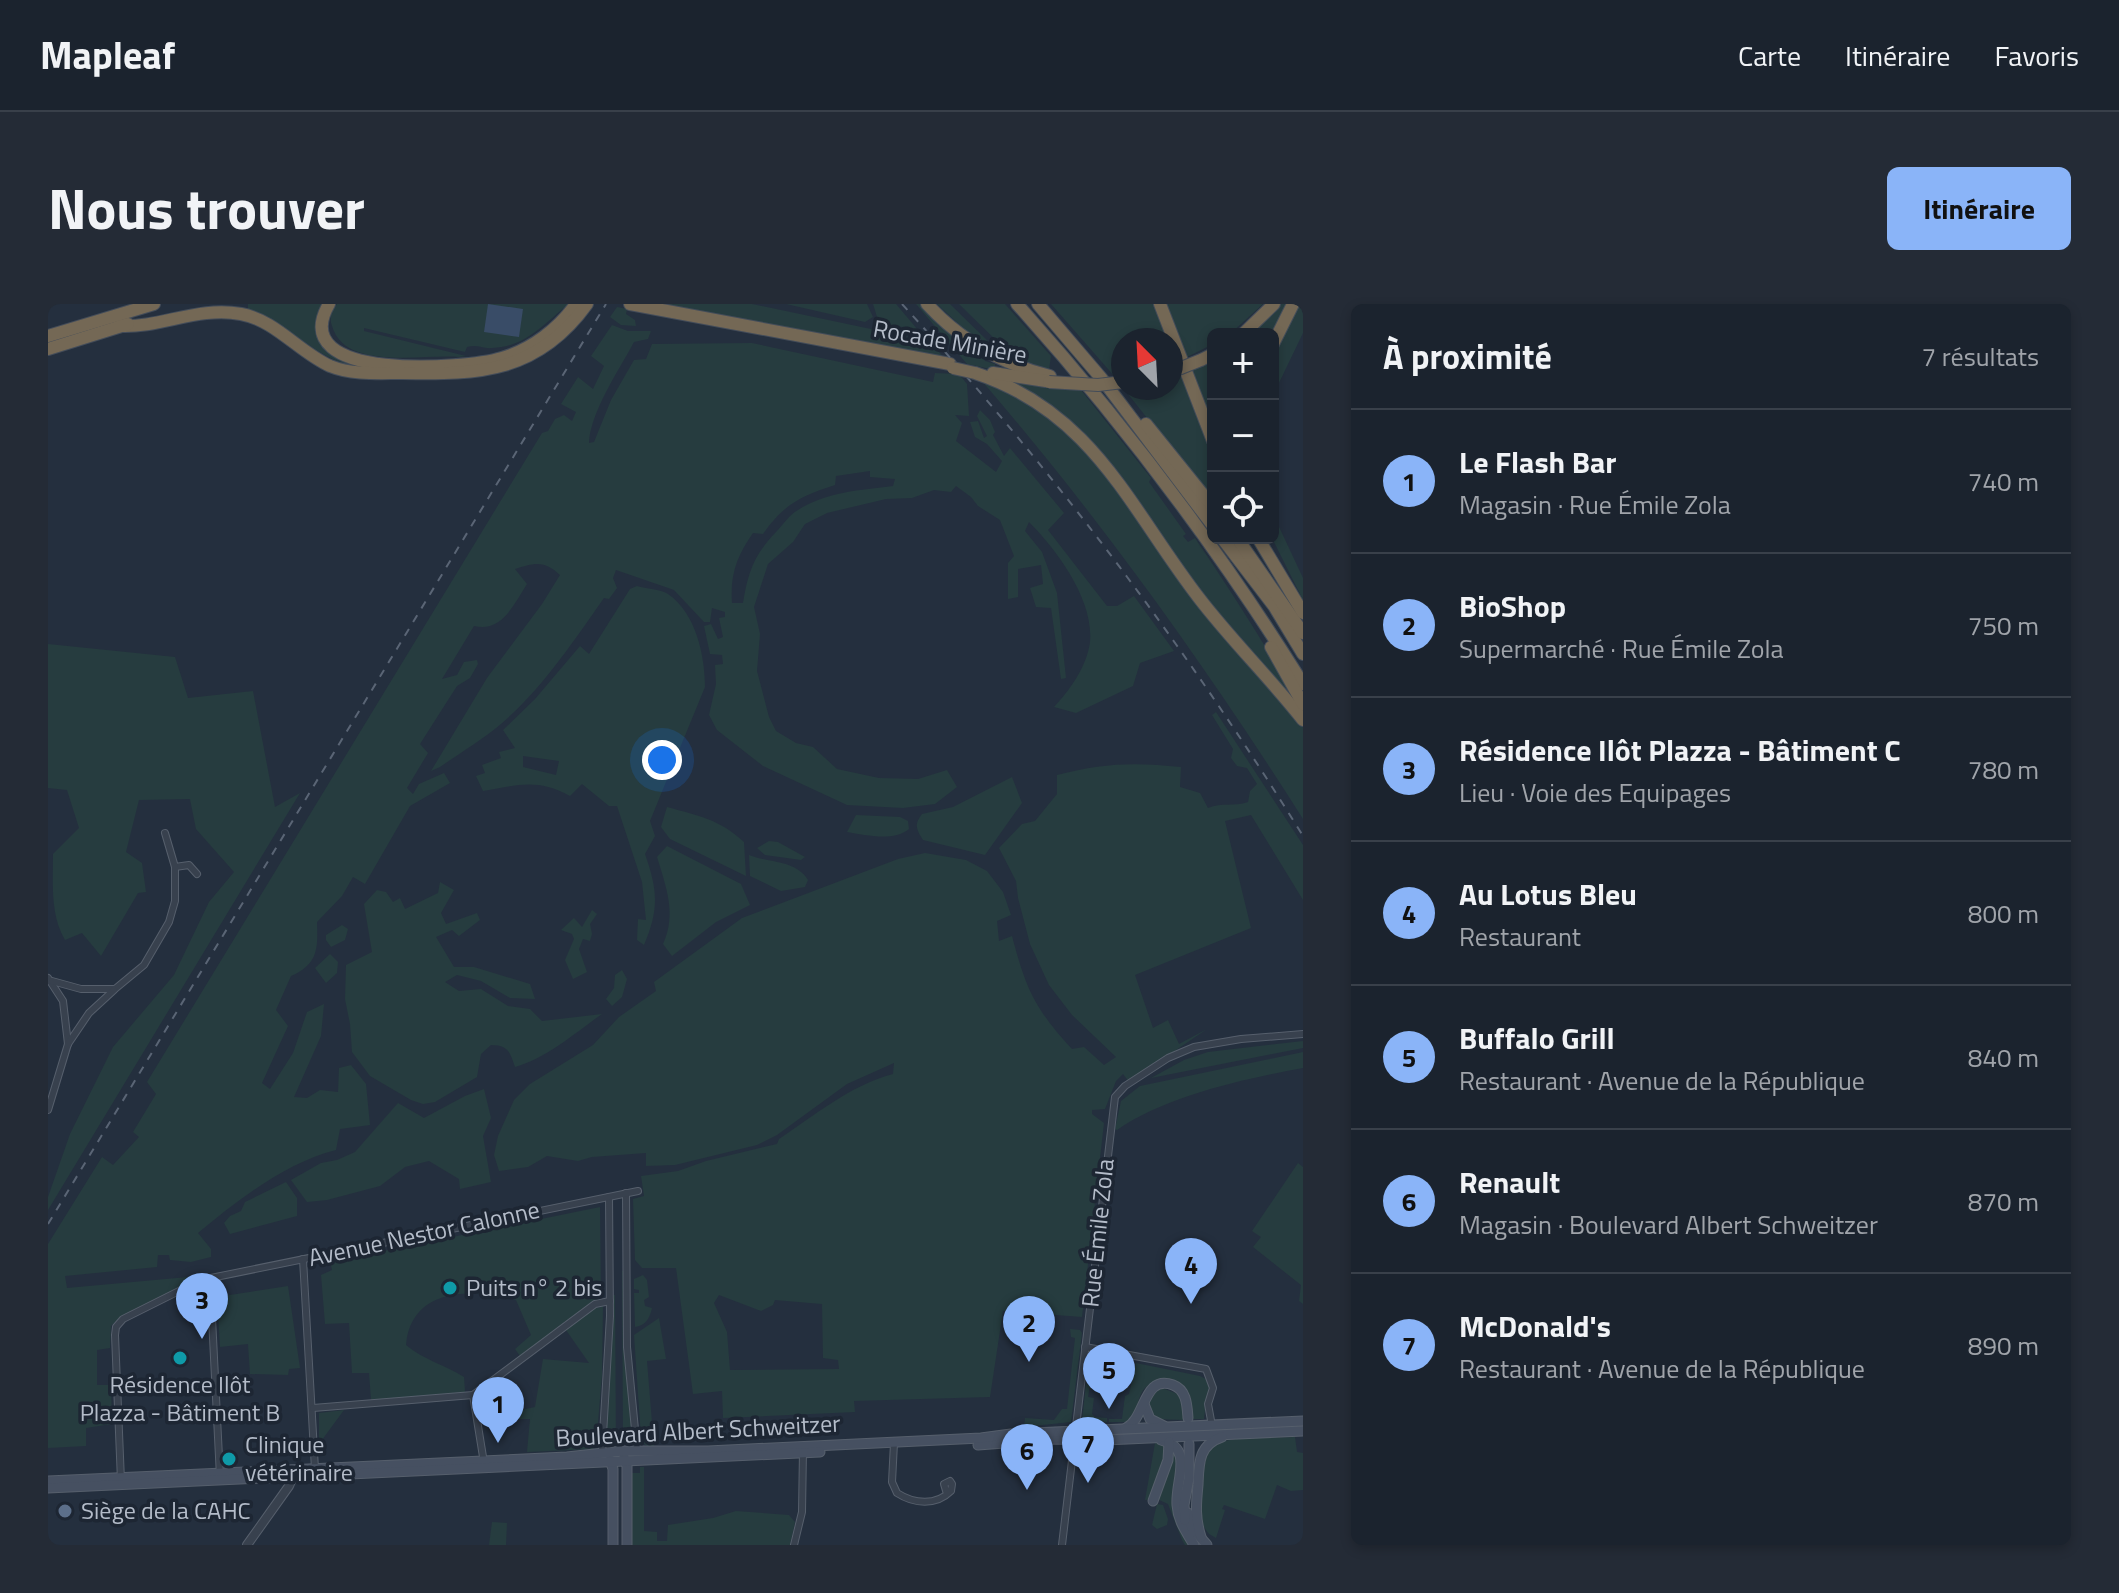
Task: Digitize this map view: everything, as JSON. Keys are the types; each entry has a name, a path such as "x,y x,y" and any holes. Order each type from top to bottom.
{"highway":[{"path":"48,336 154,304"},
{"path":"48,349 196,304"},
{"path":"329,304 323,315 323,332 342,356 376,364 444,365 484,363 519,351 552,330 576,304"},
{"path":"120,326 136,327 203,312 237,313 249,315 268,325 319,361 346,371 464,373 509,365 533,354 567,328 587,304"},
{"name":"Rocade Minière","path":"630,304 973,371 1098,385 1111,383"},
{"path":"927,304 978,347 1050,379"},
{"path":"1017,304 1106,407 1168,486 1227,568 1303,684"},
{"path":"1038,304 1102,379 1207,518"},
{"path":"1160,304 1207,425"},
{"path":"1249,328 1274,304"},
{"path":"1279,332 1293,304"},
{"path":"1183,367 1207,357"},
{"path":"973,371 1033,398 1080,436 1104,464 1220,625 1303,720"},
{"path":"1102,379 1117,390 1207,500"},
{"path":"1227,544 1274,606 1303,654"},
{"path":"1241,544 1303,633"},
{"path":"1262,544 1303,612"},
{"path":"1270,544 1303,612"},
{"path":"1227,568 1303,704"}],"main road":[{"path":"1123,1430 1136,1422 1153,1387 1172,1385 1184,1395 1188,1418"},
{"path":"1144,1404 1150,1419 1166,1427"},
{"path":"1076,1435 1166,1427 1303,1421"},
{"path":"1076,1435 1158,1437 1303,1431"},
{"path":"1198,1541 1195,1508 1199,1458 1213,1441 1228,1434"},
{"name":"Boulevard Albert Schweitzer","path":"628,1455 803,1450 1076,1435"},
{"path":"1158,1437 1178,1450 1181,1460 1177,1504 1183,1528 1198,1541"},
{"path":"1153,1501 1168,1460 1169,1442"},
{"path":"1189,1444 1187,1494 1190,1523 1198,1541"},
{"name":"Boulevard Albert Schweitzer","path":"276,1474 303,1469 557,1465 628,1455 803,1450"},
{"path":"627,1545 628,1455"},
{"name":"Boulevard Albert Schweitzer","path":"48,1487 606,1457"},
{"path":"606,1457 613,1545"}],"street":[{"path":"48,1110 68,1044 89,1013 144,965 169,922 175,901 175,867 165,833"},
{"path":"175,867 189,865 197,874"},
{"path":"50,979 81,989 115,989"},
{"path":"50,979 63,1001 68,1044"},
{"name":"Rue Émile Zola","path":"1062,1545 1113,1104 1117,1095 1125,1086 1168,1058 1194,1047 1224,1041 1303,1034"},
{"name":"Avenue Nestor Calonne","path":"121,1481 115,1335 116,1327 123,1319 210,1278 638,1191"},
{"path":"626,1193 628,1455"},
{"path":"606,1457 609,1197"},
{"path":"292,1475 312,1473 315,1469 303,1259"},
{"path":"210,1278 220,1477"},
{"path":"313,1408 473,1395 595,1304 610,1301"},
{"path":"1085,1347 1206,1369 1213,1388 1208,1404 1212,1426"},
{"path":"473,1395 484,1464"},
{"path":"894,1445 892,1482 897,1493 927,1502 941,1500 947,1494"},
{"path":"794,1545 802,1512 803,1450"},
{"path":"292,1475 301,1473 314,1452"},
{"path":"276,1474 281,1491 278,1498"},
{"path":"247,1545 289,1486 292,1475"}],"green space":[{"path":"248,304 324,304 330,350 353,366 325,355 275,322 248,309"},
{"path":"337,304 569,304 535,332 515,343 492,348 471,346 465,352 364,328 364,331 466,356 406,358 368,355 340,340 331,320"},
{"path":"660,304 752,304 923,340 927,338 946,360"},
{"path":"786,304 867,304 873,317 865,322"},
{"path":"873,304 896,304 918,330 883,326"},
{"path":"916,304 920,304 945,330 981,354 985,361 995,364 995,370 967,364"},
{"path":"937,304 950,304 995,348 965,330"},
{"path":"959,304 1005,304 1051,356 1049,370 1012,356"},
{"path":"1051,304 1156,304 1165,328 1111,328 1111,372"},
{"path":"1167,304 1263,304 1237,328 1207,328 1207,347 1187,357 1183,346 1183,328 1176,328"},
{"path":"1281,304 1289,304 1276,328 1257,328"},
{"path":"1297,304 1303,304 1303,333 1279,383 1279,340"},
{"path":"617,307 627,309 626,314 635,320 636,326 621,325 610,317"},
{"path":"612,325 628,331 651,331 648,339 634,342 613,378 594,418 589,443 594,442 611,400 634,360 646,359 652,344 752,343 933,382 935,373 959,374 967,384 969,416 955,415 962,423 956,441 996,472 1002,461 987,444 975,437 970,422 978,421 984,438 987,436 977,416 980,410 990,420 995,432 993,435 1004,456 1010,448 1064,513 1048,530 1107,606 1117,606 1134,596 1174,651 1140,663 1133,686 1076,713 1054,707 1077,677 1088,651 1090,626 1080,593 1062,561 1029,522 1025,531 1042,552 1057,593 1066,678 1061,679 1051,608 1036,607 1030,588 1043,584 1041,565 1018,569 1018,597 1008,599 1008,563 1014,556 1000,520 956,486 951,492 934,490 912,498 886,499 827,513 805,524 793,542 768,564 754,607 760,634 757,671 769,717 776,731 796,743 813,747 837,769 879,778 918,779 947,770 957,787 935,804 903,808 847,805 763,766 717,730 709,715 716,684 715,665 723,664 722,655 710,654 704,626 711,624 718,639 723,637 719,618 725,617 725,612 712,608 710,622 704,622 674,590 616,570 613,578 617,588 609,599 604,598 530,696 494,730 431,771 487,678 560,575 539,564 515,569 527,584 500,621 484,627 474,626 442,679 457,675 464,662 477,660 470,678 457,686 420,744 428,753 407,788 413,794 419,784 444,773 450,783 410,806 365,884 353,877 342,896 317,922 314,955 307,966 291,976 276,1010 288,1026 262,1083 270,1089 293,1053 307,1012 324,1004 321,1036 294,1097 307,1098 320,1090 338,1092 339,1068 351,1065 366,1084 370,1125 340,1129 336,1150 280,1173 198,1233 211,1249 211,1257 191,1262 170,1260 169,1255 158,1255 157,1267 65,1276 67,1288 188,1277 190,1283 120,1317 111,1326 110,1348 97,1350 97,1385 111,1385 112,1424 86,1428 86,1446 48,1448 48,1244 102,1157 113,1165 139,1137 133,1132 156,1094 147,1082 542,433 548,431 555,419 564,415 572,421 576,412 561,404 578,377 593,389 604,366 591,356","holes":["870,471 870,477 895,479 893,486 832,496 795,512 757,556 743,603 732,603 736,566 753,533 763,534 778,515 794,502 835,485 836,476"]},
{"path":"1207,362 1207,411 1192,370"},
{"path":"1183,375 1207,436 1207,493 1133,400 1183,400"},
{"path":"1006,379 1081,390 1151,478 1149,482 1186,534 1183,536 1188,542 1195,538 1264,644 1303,710 1303,715 1242,646 1098,453"},
{"path":"981,380 1018,394 1077,437 1303,727 1303,819 1228,705 1110,539"},
{"path":"1279,527 1303,578 1303,600 1275,544 1279,544"},
{"path":"637,586 661,591 678,602 697,636 705,675 705,687 650,821 655,836 645,854 655,900 644,945 637,940 638,919 646,920 642,882 617,806 609,806 582,784 570,796 537,785 483,791 476,776 485,773 482,765 501,758 499,752 515,748 503,730 535,699 580,646 589,654 630,589","holes":["523,756 559,761 556,775 523,767"]},
{"path":"48,644 175,657 188,698 253,691 275,807 300,793 48,1210 48,1197 70,1134 113,1047 174,975 209,902 234,872 196,829 190,799 139,800 126,852 142,863 146,892 138,893 101,956 82,933 65,940 55,909 53,854 79,828 67,790 48,788"},
{"path":"1216,712 1303,845 1303,900 1251,815 1225,821 1251,928 1135,975 1153,1028 1168,1020 1179,1044 1207,1029 1129,1082 1123,1074 1116,1081 1105,1109 1092,1110 1092,1114 1104,1123 1082,1317 1003,1311 990,1397 854,1401 855,1412 723,1418 722,1391 693,1394 676,1268 642,1268 635,1260 633,1199 644,1196 641,1176 678,1171 777,1144 779,1139 834,1102 863,1085 893,1074 894,1063 847,1084 777,1135 757,1145 675,1165 646,1166 646,1153 578,1161 547,1156 528,1167 499,1171 494,1155 498,1136 514,1100 530,1084 593,1045 619,1017 656,991 654,982 742,918 898,859 925,853 966,860 987,871 1003,892 1011,915 997,921 999,941 1012,936 1022,970 1040,1010 1072,1049 1084,1047 1104,1065 1116,1057 1072,1015 1049,985 1030,944 1016,881 999,848 1022,824 1035,821 1057,794 1057,775 1089,768 1133,764 1181,767 1180,787 1200,793 1208,808 1248,802 1250,791 1257,784 1247,768 1237,766 1231,758 1233,749 1212,715","holes":["719,1295 761,1311 773,1305 775,1300 822,1304 823,1358 838,1360 839,1369 730,1370 727,1332 714,1303"]},
{"path":"1012,777 1022,803 985,855 923,840 917,827 922,814 953,807"},
{"path":"667,807 717,823 735,834 744,842 746,876 670,839 661,827"},
{"path":"856,815 900,817 908,821 909,829 887,836 847,832"},
{"path":"769,841 778,842 805,857 801,860 765,855 757,848"},
{"path":"667,846 741,884 750,905 716,922 672,956 663,944 670,911 657,857"},
{"path":"749,855 797,869 808,880 805,887 781,891 750,876"},
{"path":"440,882 454,890 441,913 446,924 477,913 480,920 459,936 452,930 436,937 454,967 474,967 530,984 535,999 510,998 481,981 457,975 445,982 459,991 481,989 508,1006 530,1009 542,1021 602,1014 549,1051 515,1067 508,1050 491,1045 481,1054 477,1077 435,1102 423,1104 370,1076 352,1052 345,999 346,965 372,952 364,904 377,890 386,892 393,902 400,898 405,909 438,893"},
{"path":"592,910 597,914 590,924 590,941 583,939 579,949 587,972 573,979 565,960 574,939 572,934 561,930 574,918 582,927"},
{"path":"342,925 348,929 345,940 331,947 326,935"},
{"path":"330,954 338,962 337,973 326,983 315,968"},
{"path":"622,970 627,979 622,997 612,1006 606,999 614,988 615,975"},
{"path":"1303,1041 1303,1048 1151,1078 1184,1060 1208,1052"},
{"path":"1303,1052 1303,1068 1206,1090 1115,1129 1121,1101 1140,1086"},
{"path":"484,1089 491,1118 483,1136 491,1182 460,1189 459,1179 429,1161 405,1167 380,1186 307,1202 291,1180 321,1163 355,1152 398,1103 424,1118"},
{"path":"1298,1163 1303,1167 1303,1304 1299,1301 1301,1285 1253,1247 1261,1237 1252,1231"},
{"path":"286,1182 297,1198 297,1216 230,1234 224,1223 241,1211 245,1202"},
{"path":"600,1207 601,1297 520,1356 515,1349 531,1335 516,1300 463,1294 431,1302 419,1312 410,1326 406,1345 464,1377 465,1392 371,1400 369,1373 352,1373 349,1323 325,1324 321,1275 332,1270 330,1262"},
{"path":"622,1271 625,1352 633,1444 623,1444"},
{"path":"643,1275 647,1280 649,1297 644,1300 645,1306 652,1308 646,1321 635,1327 634,1293 639,1293 639,1290 634,1289 634,1279"},
{"path":"288,1286 300,1368 289,1369 288,1375 250,1374 248,1344 220,1347 217,1297"},
{"path":"612,1295 615,1295 616,1445 604,1446"},
{"path":"596,1305 598,1308 603,1306 602,1375 596,1446 593,1449 527,1452 530,1419 512,1419 511,1412 535,1407 543,1359 589,1363 566,1330"},
{"path":"659,1318 666,1359 647,1361 652,1447 641,1438 634,1335"},
{"path":"1070,1329 1082,1333 1071,1422 1024,1427 1025,1418 1054,1420 1062,1409 1067,1409 1075,1338 1071,1337"},
{"path":"1136,1363 1206,1379 1210,1389 1204,1419 1192,1419 1191,1400 1185,1388 1180,1383 1166,1380 1152,1383 1142,1392 1131,1422 1109,1422 1109,1419 1122,1419 1125,1396 1129,1394"},
{"path":"1086,1384 1090,1385 1088,1397 1094,1398 1092,1414 1107,1418 1107,1422 1082,1421"},
{"path":"1162,1388 1178,1394 1183,1404 1184,1420 1155,1419 1148,1403 1151,1395"},
{"path":"344,1410 319,1444 319,1413"},
{"path":"1295,1437 1297,1452 1303,1453 1303,1490 1291,1491 1277,1485 1265,1519 1224,1505 1216,1538 1209,1534 1202,1523 1200,1511 1204,1462 1209,1449 1237,1439"},
{"path":"1155,1443 1167,1444 1167,1449 1151,1499 1145,1500"},
{"path":"1172,1449 1178,1458 1175,1517 1188,1545 1182,1540 1168,1504 1157,1499"},
{"path":"640,1467 644,1467 644,1531 657,1532 657,1541 667,1541 668,1525 736,1511 789,1515 795,1522 790,1545 632,1545 631,1473 640,1473"},
{"path":"1157,1504 1163,1505 1168,1519 1167,1525 1157,1529 1152,1525"},
{"path":"492,1522 507,1523 506,1545 489,1545"}],"water":[{"path":"488,304 523,309 519,337 484,332"}],"railway":[{"path":"48,1224 606,304"},
{"path":"902,304 1011,430 1115,561 1212,696 1303,836"}],"place":[{"name":"Puits n° 2 bis","path":"450,1288"},
{"name":"Au Lotus Bleu","path":"1191,1304"},
{"name":"Résidence Ilôt Plazza - Bâtiment C","path":"202,1339"},
{"name":"Résidence Ilôt Plazza - Bâtiment B","path":"180,1358"},
{"name":"BioShop","path":"1029,1362"},
{"name":"Buffalo Grill","path":"1109,1409"},
{"name":"Le Flash Bar","path":"498,1443"},
{"name":"Clinique vétérinaire","path":"229,1459"},
{"name":"McDonald's","path":"1088,1483"},
{"name":"Renault","path":"1027,1490"},
{"name":"Siège de la CAHC","path":"65,1511"}]}
